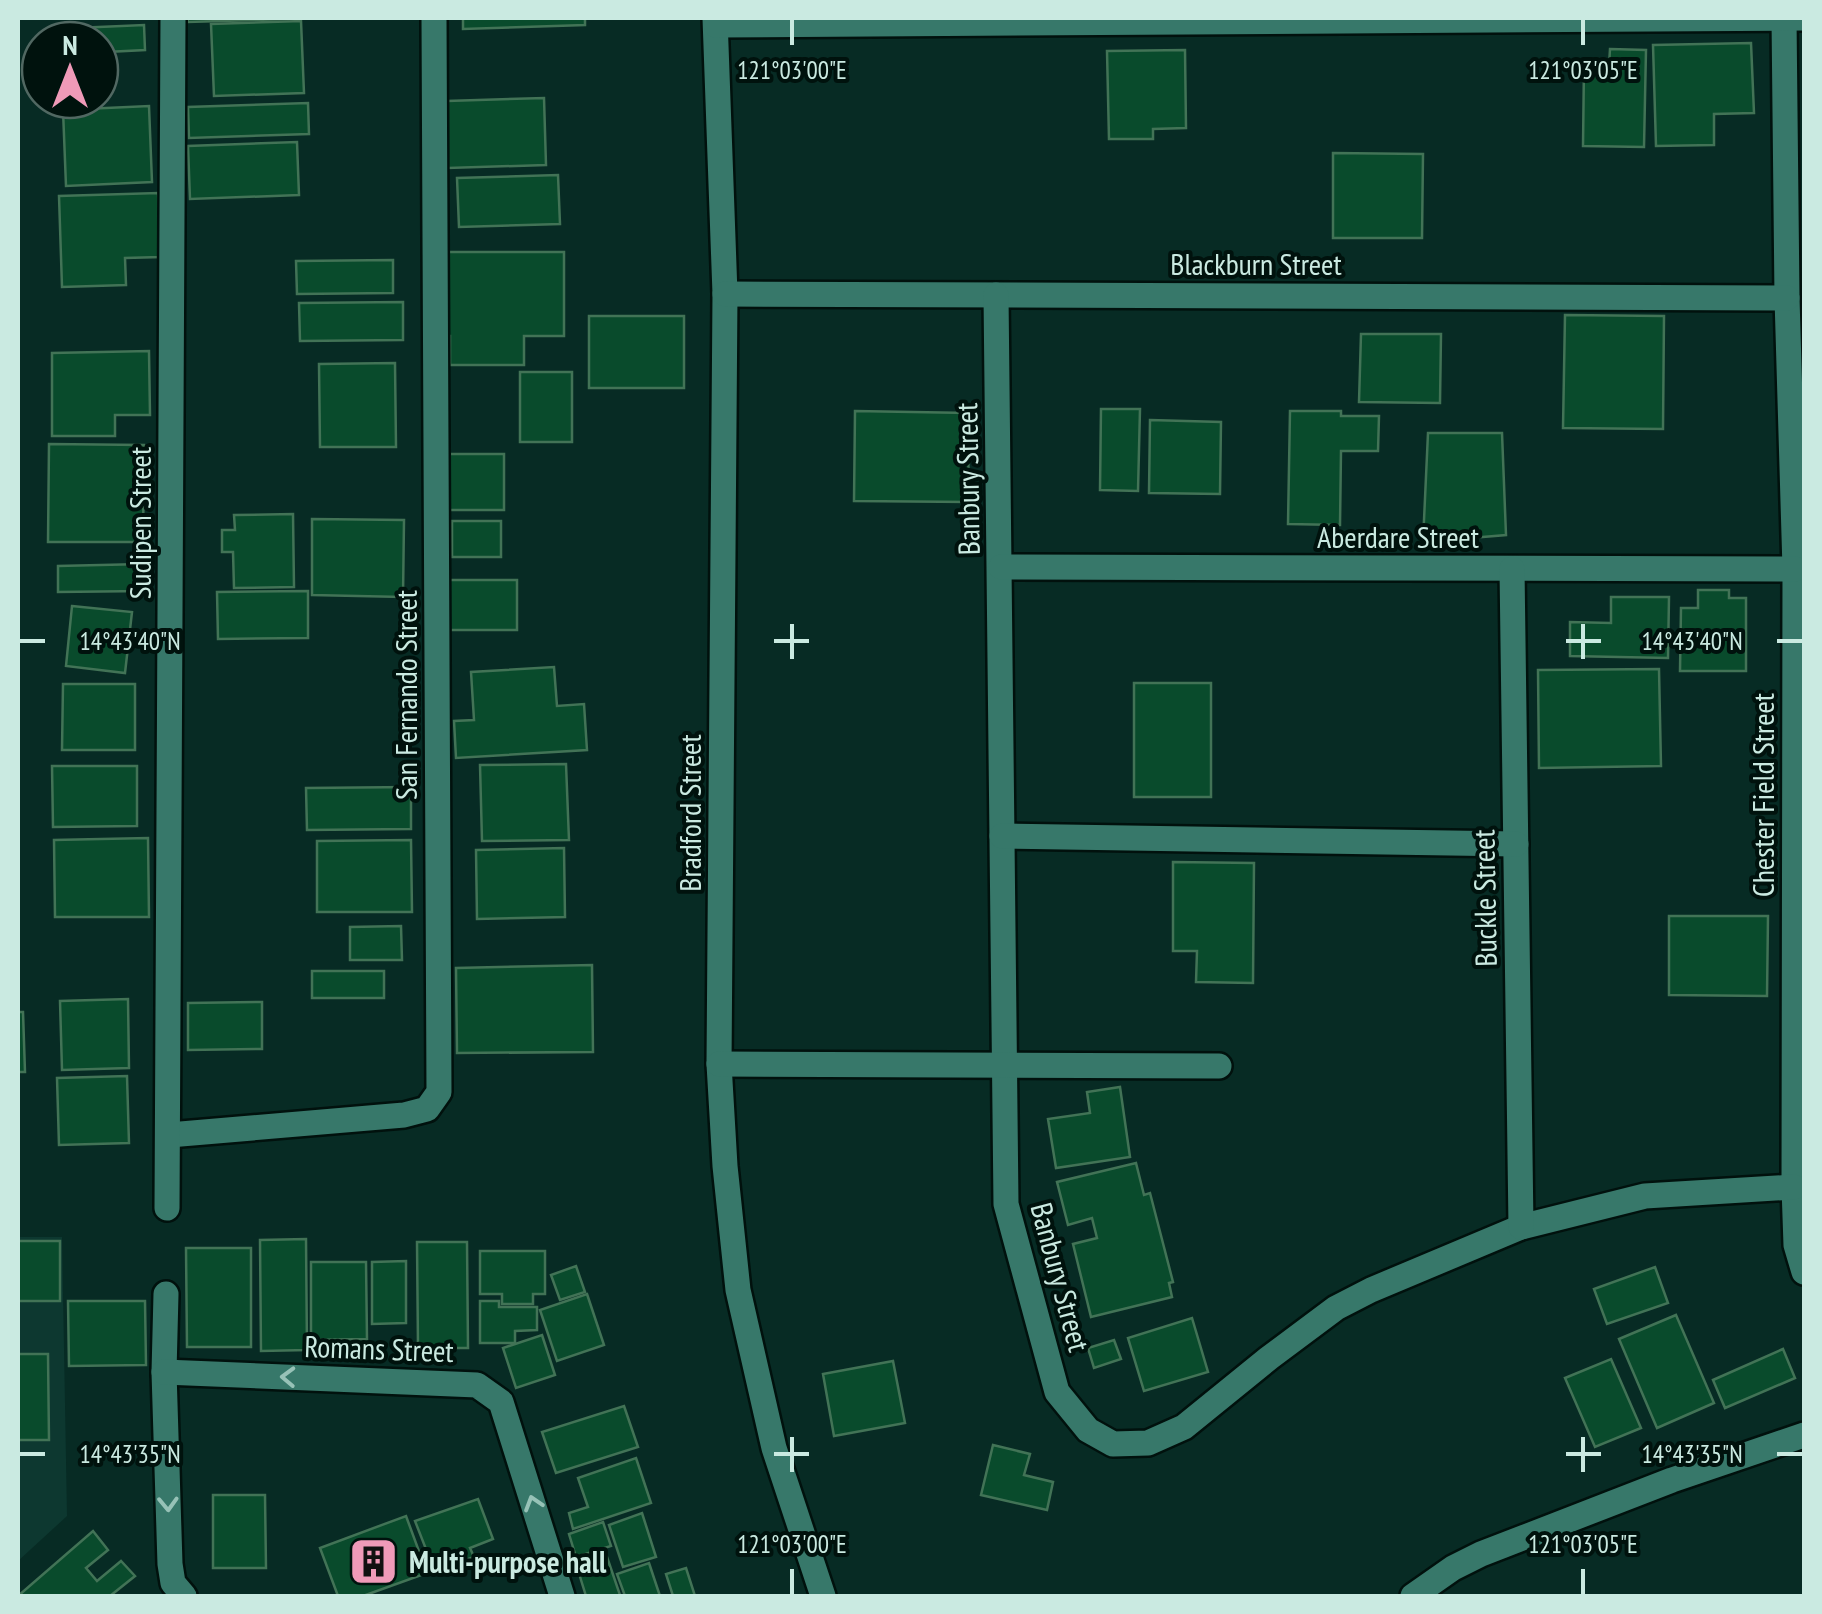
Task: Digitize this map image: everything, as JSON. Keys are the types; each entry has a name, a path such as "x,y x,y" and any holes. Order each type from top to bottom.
{"street":[{"name":"Sudipen Street","path":"167,1208 173,18"},
{"name":"San Fernando Street","path":"169,1135 404,1115 427,1109 439,1092 434,18"},
{"name":"Chester Field Street","path":"1784,18 1795,569 1794,1187 1796,1245 1804,1272"},
{"path":"715,21 1804,18"},
{"name":"Bradford Street","path":"715,21 725,294 719,1064 725,1166 738,1290 774,1448 823,1596"},
{"name":"Blackburn Street","path":"725,294 1787,298"},
{"name":"Banbury Street","path":"996,294 1006,1204 1058,1392 1088,1430 1113,1444 1148,1443 1184,1427 1336,1308 1521,1226 1645,1196 1794,1187"},
{"name":"Aberdare Street","path":"1000,568 1795,569"},
{"name":"Buckle Street","path":"1512,568 1521,1226"},
{"path":"1002,836 1516,844"},
{"path":"719,1064 1219,1066"},
{"path":"166,1294 164,1372 170,1564 173,1583 184,1596"},
{"name":"Romans Street","path":"164,1372 478,1384 501,1402 562,1596"},
{"path":"1413,1596 1481,1554 1672,1480 1804,1436"}],"shaded area":[{"path":"18,1237 62,1237 67,1516 18,1561"}],"building":[{"path":"187,18 288,18 288,19 188,22"},
{"path":"463,18 585,18 585,25 463,29"},
{"path":"301,21 304,93 214,96 211,24"},
{"path":"144,25 145,50 120,51 120,26"},
{"path":"1751,43 1754,113 1714,114 1714,145 1656,146 1653,45"},
{"path":"1610,49 1646,50 1644,147 1583,146 1584,65 1609,65"},
{"path":"1185,50 1186,128 1153,129 1153,139 1109,139 1107,51"},
{"path":"544,98 546,165 448,168 447,101"},
{"path":"308,103 309,134 189,138 188,107"},
{"path":"149,106 152,182 66,186 63,120 120,120 120,107"},
{"path":"297,142 299,195 190,199 188,146"},
{"path":"1333,153 1423,154 1422,238 1333,238"},
{"path":"558,175 560,224 459,227 457,178"},
{"path":"158,193 161,257 125,258 126,285 62,287 59,196"},
{"path":"445,252 564,252 564,336 524,336 524,365 450,365 450,336 445,336"},
{"path":"393,260 393,293 297,294 296,261"},
{"path":"403,302 403,340 300,341 299,303"},
{"path":"1565,315 1664,316 1663,429 1563,428"},
{"path":"589,316 684,316 684,388 589,388"},
{"path":"1361,334 1441,334 1440,403 1359,402"},
{"path":"149,351 150,415 115,415 115,436 52,436 52,353"},
{"path":"395,363 396,447 320,447 319,364"},
{"path":"520,372 572,372 572,442 520,442"},
{"path":"1101,409 1140,409 1138,491 1100,490"},
{"path":"855,411 969,413 968,502 854,501"},
{"path":"1290,411 1379,416 1378,451 1341,451 1340,525 1288,524"},
{"path":"1150,420 1221,422 1220,494 1149,493"},
{"path":"1428,433 1502,433 1506,535 1423,542"},
{"path":"49,444 144,445 143,542 48,542"},
{"path":"447,454 504,454 504,510 447,510"},
{"path":"293,514 294,587 234,588 233,552 222,552 222,530 235,530 234,515"},
{"path":"312,519 404,520 403,597 312,595"},
{"path":"452,521 501,521 501,557 452,557"},
{"path":"143,564 144,591 58,592 58,566"},
{"path":"447,580 517,580 517,630 447,630"},
{"path":"1698,590 1729,590 1729,598 1746,598 1746,671 1680,671 1681,608 1698,608"},
{"path":"308,591 308,638 218,639 217,592"},
{"path":"1611,597 1669,597 1668,658 1570,656 1570,622 1611,623"},
{"path":"72,606 132,612 125,673 66,666"},
{"path":"554,667 557,706 584,704 587,750 456,758 454,721 474,720 471,672"},
{"path":"1659,669 1661,766 1539,768 1538,670"},
{"path":"1134,683 1211,683 1211,797 1134,797"},
{"path":"63,684 135,684 135,750 62,750"},
{"path":"566,764 569,840 482,841 480,765"},
{"path":"52,766 137,766 137,826 53,827"},
{"path":"411,787 411,829 307,830 306,788"},
{"path":"148,838 149,917 55,917 54,840"},
{"path":"411,840 412,912 317,912 317,841"},
{"path":"564,848 565,917 477,919 476,850"},
{"path":"1173,862 1254,863 1253,983 1196,982 1197,951 1173,951"},
{"path":"1669,916 1768,916 1767,996 1669,995"},
{"path":"401,926 402,960 350,960 350,927"},
{"path":"592,965 593,1052 457,1053 456,968"},
{"path":"312,971 384,971 384,998 312,998"},
{"path":"128,999 129,1068 62,1070 60,1001"},
{"path":"262,1002 262,1049 188,1050 188,1003"},
{"path":"18,1012 23,1012 25,1072 18,1072"},
{"path":"127,1076 129,1143 59,1145 57,1078"},
{"path":"1120,1087 1130,1157 1056,1168 1048,1119 1090,1113 1087,1092"},
{"path":"1136,1163 1144,1195 1150,1193 1173,1282 1169,1283 1172,1297 1091,1317 1073,1244 1097,1238 1092,1218 1068,1225 1057,1182"},
{"path":"306,1239 307,1350 261,1351 260,1240"},
{"path":"18,1241 60,1241 60,1301 18,1301"},
{"path":"417,1242 467,1242 468,1348 418,1348"},
{"path":"186,1248 251,1248 251,1347 187,1347"},
{"path":"480,1251 545,1251 545,1294 533,1294 533,1304 502,1304 502,1294 480,1294"},
{"path":"406,1261 406,1323 372,1324 372,1262"},
{"path":"311,1262 366,1262 367,1339 311,1340"},
{"path":"576,1266 585,1292 560,1300 551,1275"},
{"path":"1655,1267 1668,1303 1607,1324 1594,1289"},
{"path":"587,1294 604,1345 557,1361 540,1310"},
{"path":"68,1301 145,1301 146,1365 69,1366"},
{"path":"480,1301 499,1301 499,1307 537,1307 537,1330 515,1331 515,1343 480,1343"},
{"path":"1676,1315 1714,1403 1657,1428 1619,1339"},
{"path":"1192,1318 1208,1372 1144,1391 1128,1338"},
{"path":"542,1335 555,1375 516,1388 503,1348"},
{"path":"1114,1340 1121,1359 1094,1368 1088,1348"},
{"path":"1783,1349 1795,1378 1725,1408 1713,1380"},
{"path":"18,1354 48,1354 49,1440 18,1440"},
{"path":"1611,1359 1641,1428 1595,1447 1565,1378"},
{"path":"893,1361 905,1423 834,1436 823,1374"},
{"path":"624,1406 638,1447 556,1473 542,1432"},
{"path":"993,1445 1030,1454 1024,1475 1053,1482 1047,1510 981,1495"},
{"path":"636,1458 651,1503 573,1529 569,1513 588,1507 578,1478"},
{"path":"213,1495 265,1495 266,1568 213,1568"},
{"path":"478,1499 493,1539 470,1548 474,1557 454,1564 451,1555 431,1562 415,1521"},
{"path":"642,1513 656,1557 623,1567 609,1525"},
{"name":"Multi-purpose hall","path":"406,1516 427,1573 363,1596 338,1596 320,1548"},
{"path":"603,1522 611,1546 576,1557 569,1534"},
{"path":"93,1531 108,1550 86,1568 97,1581 121,1561 135,1576 110,1596 18,1596"},
{"path":"607,1557 620,1595 586,1596 577,1567"},
{"path":"649,1563 660,1596 625,1596 617,1574"},
{"path":"686,1568 695,1596 673,1596 666,1574"}],"place":[{"name":"Multi-purpose hall","path":"374,1561"}]}
